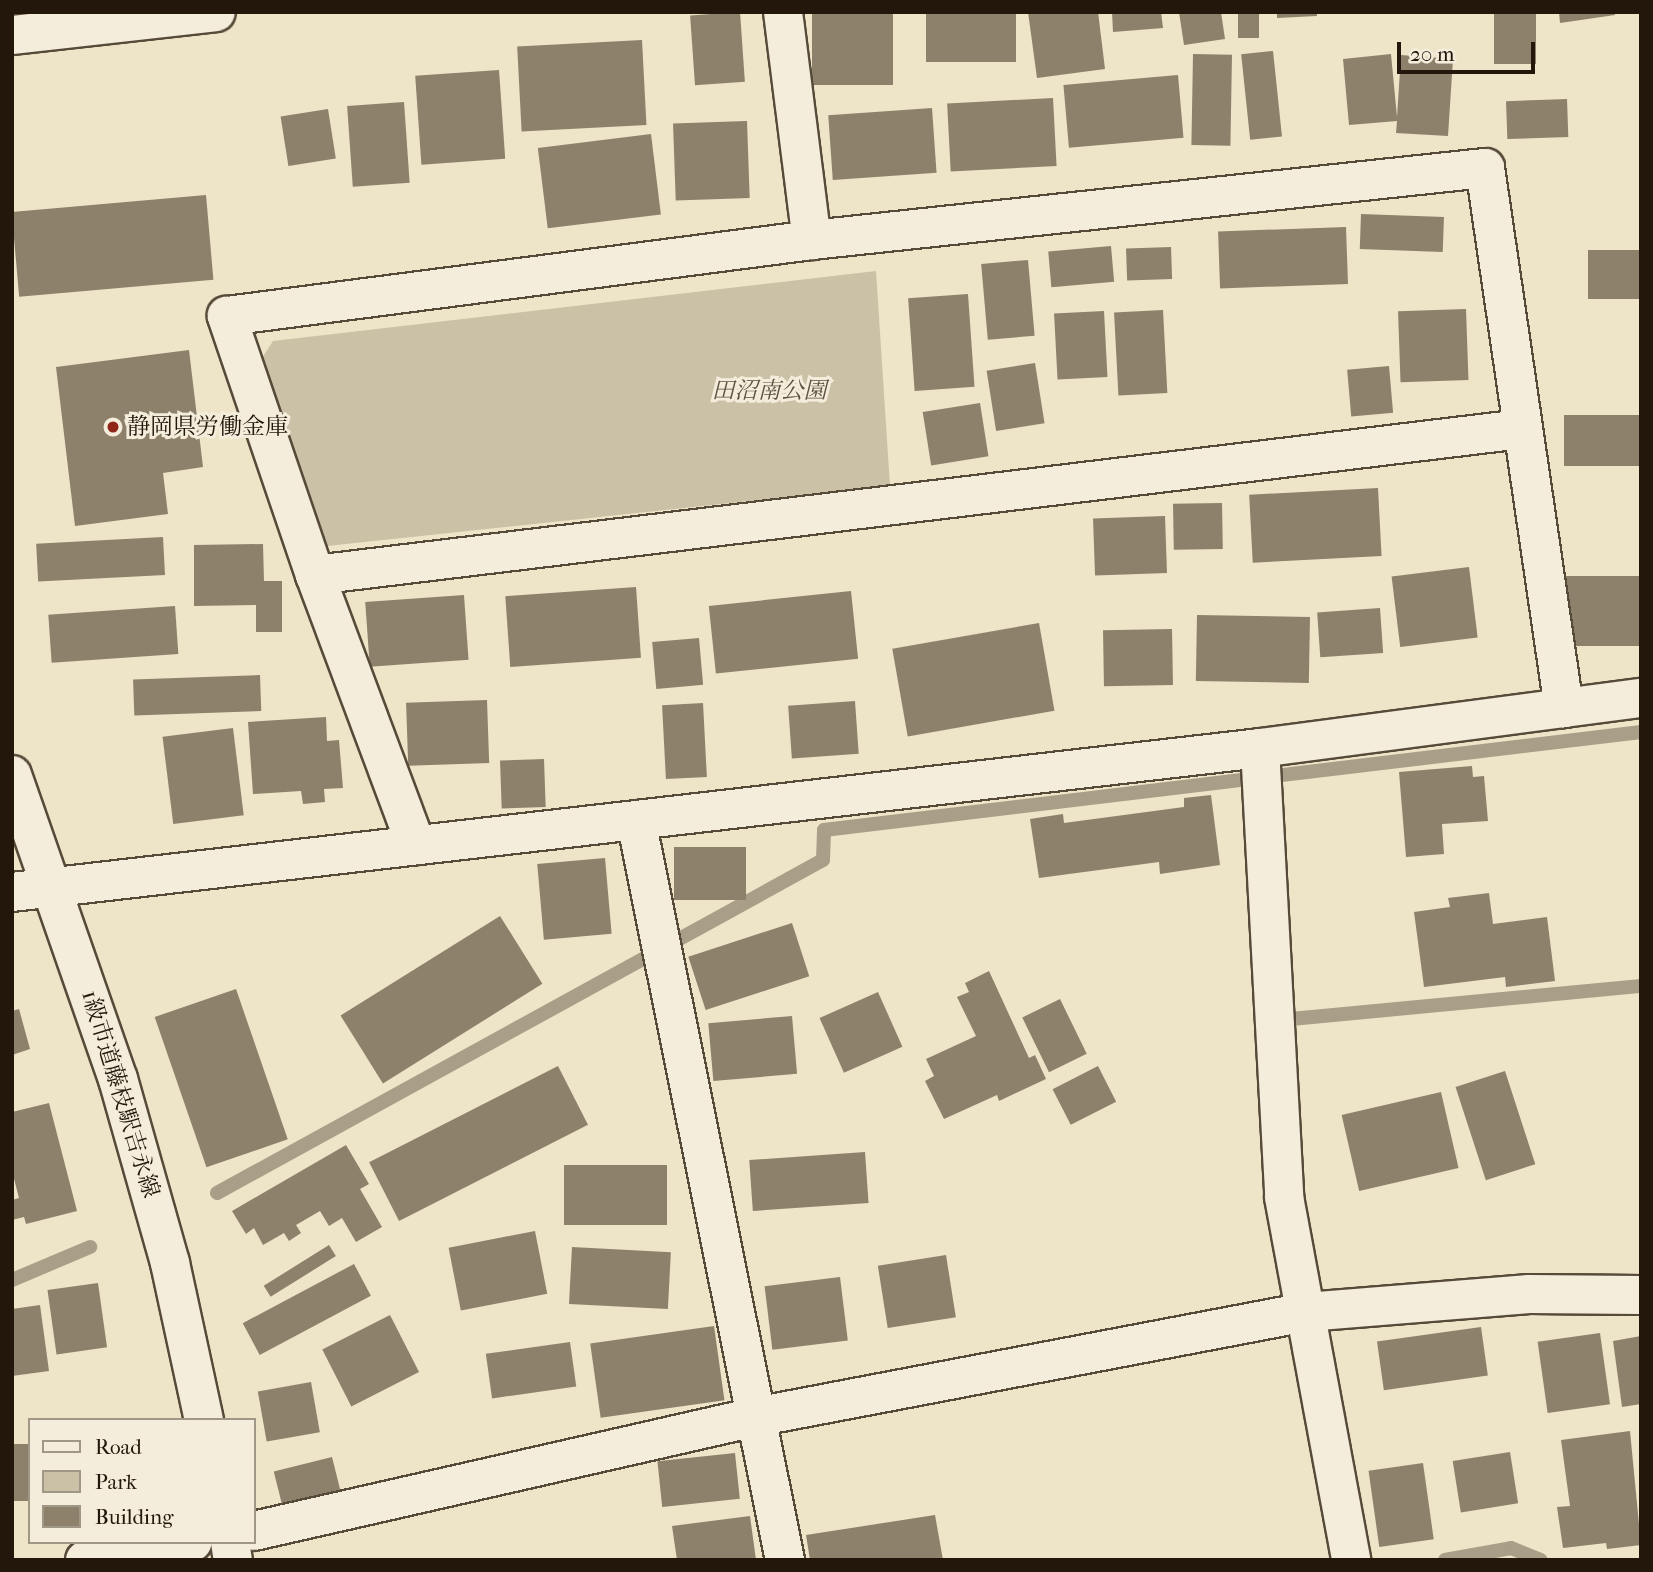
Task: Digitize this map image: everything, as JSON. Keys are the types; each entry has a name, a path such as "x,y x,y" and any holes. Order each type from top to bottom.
{"street":[{"path":"12,35 216,12"},
{"path":"783,12 812,240"},
{"path":"416,845 315,575 227,316 812,240 1485,168 1563,708"},
{"path":"315,575 1522,429"},
{"path":"12,892 1260,748 1641,698"},
{"path":"1260,748 1284,1197 1352,1560"},
{"name":"1級市道藤枝駅吉永線","path":"12,775 54,887 118,1079 164,1239 204,1418"},
{"path":"636,820 785,1560"},
{"path":"256,1531 755,1417 1306,1312 1529,1294 1641,1295"},
{"path":"85,1560 181,1544"}],"green space":[{"name":"田沼南公園","path":"876,271 890,486 327,546 257,366 273,341"}],"building":[{"path":"740,12 745,82 695,85 690,15"},
{"path":"812,12 893,12 893,85 812,85"},
{"path":"926,12 1016,12 1016,62 926,62"},
{"path":"1028,12 1098,12 1105,69 1037,78"},
{"path":"1112,12 1161,12 1163,28 1113,32"},
{"path":"1179,12 1221,12 1225,39 1184,45"},
{"path":"1238,12 1259,12 1259,38 1238,38"},
{"path":"1277,12 1317,12 1317,16 1277,18"},
{"path":"1494,12 1536,12 1536,64 1494,64"},
{"path":"1559,12 1614,12 1615,15 1560,23"},
{"path":"642,40 646,125 522,131 517,47"},
{"path":"1273,51 1282,137 1250,140 1241,54"},
{"path":"1193,54 1232,55 1230,146 1191,145"},
{"path":"1391,54 1397,117 1401,55 1453,59 1448,136 1396,133 1397,121 1349,125 1343,59"},
{"path":"499,70 505,159 421,165 415,76"},
{"path":"1178,75 1183,138 1069,148 1063,85"},
{"path":"1053,98 1057,166 951,171 947,104"},
{"path":"1567,99 1568,137 1507,139 1506,101"},
{"path":"404,102 410,183 353,187 347,106"},
{"path":"932,108 937,173 833,180 828,115"},
{"path":"328,109 336,158 288,166 281,117"},
{"path":"747,121 750,198 676,201 673,124"},
{"path":"651,134 661,214 548,228 538,148"},
{"path":"206,195 213,280 19,297 12,212"},
{"path":"1361,214 1444,217 1443,252 1360,249"},
{"path":"1346,227 1348,284 1220,288 1218,231"},
{"path":"1111,246 1114,282 1051,287 1048,251"},
{"path":"1171,247 1172,279 1127,281 1126,249"},
{"path":"1588,250 1641,250 1641,299 1588,299"},
{"path":"1028,260 1035,336 988,340 981,264"},
{"path":"968,294 974,387 915,391 908,298"},
{"path":"1466,309 1468,380 1401,382 1398,311"},
{"path":"1163,310 1167,393 1118,395 1114,313"},
{"path":"1104,311 1107,377 1058,380 1054,314"},
{"path":"189,350 203,467 163,473 168,514 75,526 56,367"},
{"path":"1035,363 1045,423 996,431 987,371"},
{"path":"1389,366 1393,413 1351,416 1347,370"},
{"path":"980,403 988,456 931,465 923,412"},
{"path":"1564,415 1641,415 1641,466 1564,466"},
{"path":"1378,488 1382,556 1253,563 1249,495"},
{"path":"1222,503 1223,549 1174,550 1173,504"},
{"path":"1165,516 1167,573 1095,575 1093,519"},
{"path":"163,537 165,575 38,582 36,544"},
{"path":"263,544 264,581 282,581 282,632 256,632 256,605 194,606 194,545"},
{"path":"1469,567 1478,637 1400,647 1392,577"},
{"path":"1560,576 1641,576 1641,646 1560,646"},
{"path":"636,587 641,658 510,667 505,596"},
{"path":"851,591 858,659 716,674 709,606"},
{"path":"464,595 469,660 370,667 365,602"},
{"path":"175,606 178,654 52,663 48,615"},
{"path":"1380,608 1383,653 1320,657 1317,612"},
{"path":"1197,615 1310,617 1309,683 1196,681"},
{"path":"1039,623 1054,711 908,737 892,649"},
{"path":"1172,629 1173,685 1104,686 1103,630"},
{"path":"699,638 703,685 656,689 652,642"},
{"path":"260,675 261,711 134,715 133,679"},
{"path":"487,700 489,763 408,766 406,703"},
{"path":"855,701 859,754 792,759 788,706"},
{"path":"703,703 707,777 666,779 662,705"},
{"path":"326,717 327,741 339,740 343,788 324,789 325,802 303,804 301,791 253,794 248,722"},
{"path":"233,728 244,815 173,824 163,737"},
{"path":"544,759 546,807 502,809 500,761"},
{"path":"1472,766 1473,777 1484,776 1488,821 1442,824 1444,854 1406,857 1399,772"},
{"path":"1211,795 1220,865 1160,874 1159,862 1039,878 1030,819 1063,814 1064,823 1184,807 1184,798"},
{"path":"674,847 746,847 746,900 674,900"},
{"path":"605,858 612,934 544,940 537,864"},
{"path":"1489,893 1493,924 1547,917 1555,981 1506,987 1505,977 1424,987 1414,912 1450,907 1448,898"},
{"path":"500,916 542,984 383,1083 341,1016"},
{"path":"792,923 809,976 706,1010 688,957"},
{"path":"989,971 1029,1058 1035,1055 1046,1079 999,1101 997,1095 944,1119 925,1081 934,1076 926,1059 976,1036 957,997 969,992 965,983"},
{"path":"236,989 288,1139 206,1167 155,1017"},
{"path":"878,992 902,1047 844,1073 820,1018"},
{"path":"1060,999 1087,1054 1049,1072 1022,1017"},
{"path":"19,1009 30,1049 12,1055 12,1011"},
{"path":"792,1016 797,1074 713,1081 708,1023"},
{"path":"558,1066 588,1125 399,1221 369,1162"},
{"path":"1098,1066 1116,1102 1071,1125 1053,1089"},
{"path":"1505,1071 1535,1164 1486,1180 1456,1087"},
{"path":"1441,1092 1459,1168 1359,1191 1342,1115"},
{"path":"49,1103 77,1211 26,1224 24,1217 12,1220 12,1200 19,1198 12,1171 12,1112"},
{"path":"346,1145 369,1184 360,1189 382,1227 356,1242 342,1218 329,1226 320,1211 296,1225 301,1233 289,1241 284,1233 263,1245 254,1228 246,1234 232,1211"},
{"path":"865,1152 869,1203 753,1211 749,1160"},
{"path":"564,1165 667,1165 667,1225 564,1225"},
{"path":"535,1231 547,1294 461,1311 449,1248"},
{"path":"329,1245 336,1256 271,1297 264,1286"},
{"path":"572,1247 671,1252 668,1309 569,1304"},
{"path":"946,1255 956,1317 888,1328 878,1266"},
{"path":"354,1264 371,1296 260,1355 243,1323"},
{"path":"840,1277 848,1341 772,1350 765,1286"},
{"path":"98,1283 107,1347 57,1354 47,1290"},
{"path":"40,1305 49,1371 12,1376 12,1309"},
{"path":"390,1315 419,1372 351,1407 322,1350"},
{"path":"714,1326 724,1400 601,1418 590,1343"},
{"path":"1481,1327 1488,1376 1384,1390 1377,1342"},
{"path":"1600,1333 1610,1404 1548,1413 1538,1342"},
{"path":"1641,1336 1641,1404 1622,1407 1613,1341"},
{"path":"570,1342 576,1387 492,1398 486,1354"},
{"path":"311,1382 320,1432 267,1442 258,1391"},
{"path":"1630,1431 1641,1545 1607,1549 1606,1543 1563,1548 1557,1507 1570,1506 1561,1440"},
{"path":"12,1444 28,1444 28,1501 12,1501"},
{"path":"1510,1452 1518,1503 1461,1512 1453,1461"},
{"path":"735,1453 740,1499 662,1507 657,1461"},
{"path":"332,1457 340,1490 282,1505 274,1472"},
{"path":"1423,1463 1434,1539 1379,1547 1369,1471"},
{"path":"935,1515 943,1560 810,1560 806,1535"},
{"path":"750,1516 756,1560 677,1560 672,1526"}],"waterway":[{"path":"217,1193 823,860 824,830 1641,732"},
{"path":"1291,1019 1641,986"},
{"path":"12,1280 90,1247"},
{"path":"1445,1560 1511,1548 1541,1560"}],"place":[{"name":"静岡県労働金庫","path":"113,427"}]}
